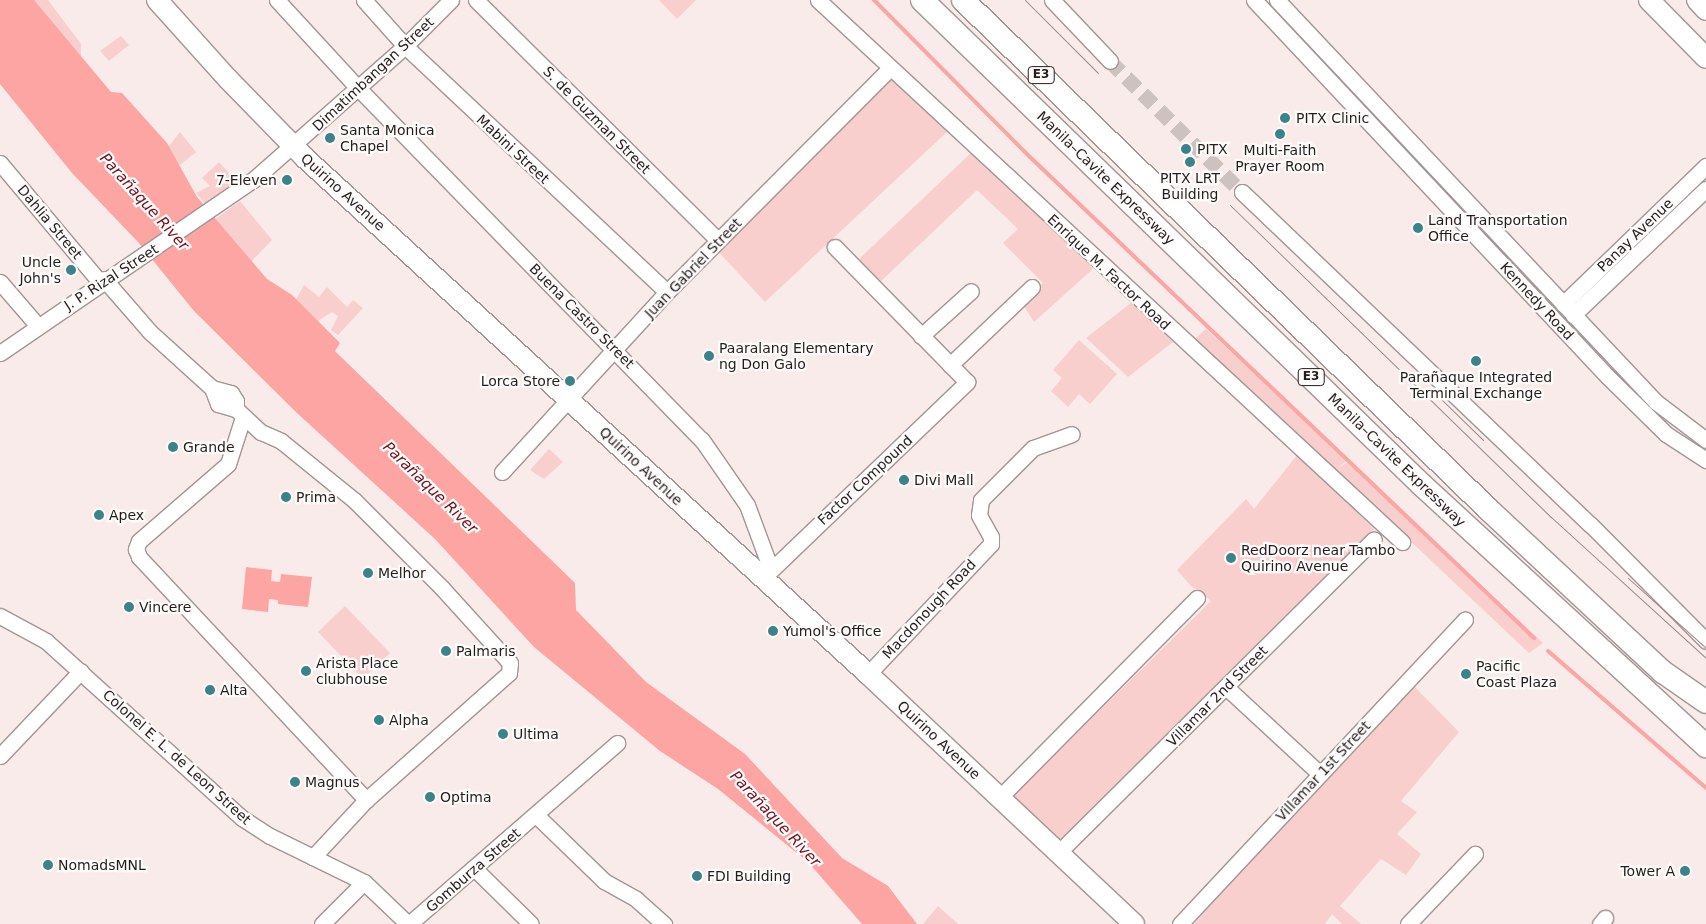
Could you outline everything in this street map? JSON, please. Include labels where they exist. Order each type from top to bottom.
[{"type":"highway","name":"Manila–Cavite Expressway","points":[[922,0],[1450,512],[1706,746]]},
{"type":"highway","name":"Manila–Cavite Expressway","points":[[963,0],[1488,510],[1663,672],[1706,702]]},
{"type":"highway","points":[[1663,672],[1706,712]]},
{"type":"main road","name":"Quirino Avenue","points":[[157,0],[294,147],[570,400],[767,574],[868,674],[1134,924]]},
{"type":"main road","points":[[1649,0],[1706,58]]},
{"type":"main road","points":[[1697,0],[1706,10]]},
{"type":"street","name":"Buena Castro Street","points":[[277,0],[358,88],[616,349],[702,440],[747,505],[767,574]]},
{"type":"street","name":"Mabini Street","points":[[364,0],[405,46],[668,292]]},
{"type":"street","name":"Dimatimbangan Street","points":[[294,147],[405,46],[451,0]]},
{"type":"street","name":"S. de Guzman Street","points":[[476,0],[718,240]]},
{"type":"street","name":"Enrique M. Factor Road","points":[[818,0],[889,69],[1402,542]]},
{"type":"street","points":[[1052,0],[1110,61]]},
{"type":"street","name":"Kennedy Road","points":[[1276,0],[1660,406],[1706,440]]},
{"type":"street","name":"Kennedy Road","points":[[1257,1],[1350,103],[1645,415],[1666,434],[1706,460]]},
{"type":"street","name":"Juan Gabriel Street","points":[[502,472],[668,292],[889,69]]},
{"type":"street","points":[[1350,103],[1363,92]]},
{"type":"street","name":"J. P. Rizal Street","points":[[0,353],[102,280],[141,258],[223,202],[294,147]]},
{"type":"street","name":"Dahlia Street","points":[[0,163],[150,332],[212,388],[231,393],[236,401],[239,413]]},
{"type":"street","name":"Panay Avenue","points":[[1568,309],[1706,166]]},
{"type":"street","name":"Panay Avenue","points":[[1568,309],[1706,189]]},
{"type":"street","points":[[1242,192],[1610,544],[1706,641]]},
{"type":"street","points":[[835,247],[950,365],[1032,287]]},
{"type":"street","points":[[0,282],[37,325]]},
{"type":"street","points":[[922,336],[971,292]]},
{"type":"street","name":"Factor Compound","points":[[767,574],[965,387],[967,382],[950,365]]},
{"type":"street","points":[[313,857],[366,800],[509,673],[510,663],[442,588],[355,500],[290,447],[261,432],[239,413],[228,464],[139,541],[136,549],[139,557],[366,800]]},
{"type":"street","name":"Macdonough Road","points":[[868,674],[991,544],[991,537],[979,515],[981,500],[1034,448],[1072,434]]},
{"type":"street","name":"Villamar 2nd Street","points":[[1058,853],[1374,539]]},
{"type":"street","points":[[1610,544],[1706,627]]},
{"type":"street","points":[[1000,797],[1197,598]]},
{"type":"street","name":"Colonel E. L. de Leon Street","points":[[0,616],[46,641],[242,818],[270,836],[364,882],[408,924]]},
{"type":"street","name":"Villamar 1st Street","points":[[1180,924],[1466,619]]},
{"type":"street","points":[[0,756],[81,671]]},
{"type":"street","points":[[1226,687],[1320,774]]},
{"type":"street","name":"Gomburza Street","points":[[408,924],[475,869],[617,743]]},
{"type":"street","points":[[536,815],[604,881],[636,899],[664,924]]},
{"type":"street","points":[[1408,924],[1475,854]]},
{"type":"street","points":[[475,869],[531,924]]},
{"type":"street","points":[[322,924],[364,882]]},
{"type":"shaded area","points":[[17,0],[48,0],[81,44],[81,63]]},
{"type":"shaded area","points":[[659,0],[696,0],[677,19]]},
{"type":"shaded area","points":[[121,36],[129,45],[109,61],[100,51]]},
{"type":"shaded area","points":[[891,76],[948,131],[765,302],[716,249]]},
{"type":"shaded area","points":[[180,132],[196,152],[180,165],[166,150]]},
{"type":"shaded area","points":[[972,152],[1094,268],[1034,322],[1022,303],[1043,283],[1003,243],[1018,229],[977,190],[878,284],[859,259]]},
{"type":"shaded area","points":[[219,162],[240,185],[208,207],[196,193],[210,186],[202,178]]},
{"type":"shaded area","points":[[240,201],[272,240],[245,268],[214,220]]},
{"type":"shaded area","points":[[304,285],[319,297],[327,287],[347,307],[353,300],[363,308],[338,335],[331,330],[338,316],[332,312],[316,322],[294,303]]},
{"type":"shaded area","points":[[1132,302],[1173,342],[1128,377],[1086,338]]},
{"type":"shaded area","points":[[1206,329],[1347,460],[1338,468],[1348,462],[1543,643],[1529,653],[1335,470],[1189,344]]},
{"type":"shaded area","points":[[1079,340],[1117,374],[1090,404],[1079,394],[1068,407],[1051,391],[1062,378],[1053,370]]},
{"type":"shaded area","points":[[549,449],[563,462],[544,479],[530,470]]},
{"type":"shaded area","points":[[1298,454],[1374,529],[1061,843],[1012,796],[1211,601],[1191,586],[1177,570],[1246,499],[1254,509]]},
{"type":"shaded area","points":[[345,606],[390,653],[363,679],[318,632]]},
{"type":"shaded area","points":[[1408,680],[1459,732],[1401,801],[1417,812],[1397,834],[1421,854],[1406,875],[1381,859],[1340,906],[1361,924],[1342,924],[1332,914],[1325,924],[1194,924]]},
{"type":"shaded area","points":[[938,906],[958,924],[923,924]]},
{"type":"water","name":"Parañaque River","points":[[0,0],[34,0],[111,92],[122,93],[167,143],[197,197],[267,279],[292,295],[340,343],[335,351],[575,583],[576,610],[646,682],[745,754],[842,858],[888,886],[917,924],[862,924],[808,862],[718,789],[660,751],[534,647],[435,539],[297,413],[194,311],[138,242],[72,173],[0,84]]},
{"type":"water","points":[[246,567],[272,570],[271,581],[280,582],[281,574],[312,577],[308,607],[278,604],[278,600],[269,599],[268,612],[242,609]]},
{"type":"waterway","points":[[874,0],[1030,157],[1534,638]]},
{"type":"waterway","points":[[1548,651],[1706,788]]},
{"type":"tunnel","points":[[1110,61],[1242,192]]},
{"type":"tram line","points":[[1025,0],[1098,73]]},
{"type":"tram line","points":[[1230,205],[1551,517],[1706,658]]},
{"type":"tram line","points":[[1440,398],[1483,440]]},
{"type":"tram line","points":[[1628,578],[1706,648]]},
{"type":"place","name":"PITX Clinic","points":[[1285,118]]},
{"type":"place","name":"Multi-Faith Prayer Room","points":[[1280,134]]},
{"type":"place","name":"Santa Monica Chapel","points":[[330,138]]},
{"type":"place","name":"PITX","points":[[1186,149]]},
{"type":"place","name":"PITX LRT Building","points":[[1190,162]]},
{"type":"place","name":"7-Eleven","points":[[287,180]]},
{"type":"place","name":"Land Transportation Office","points":[[1418,228]]},
{"type":"place","name":"Uncle John's","points":[[71,270]]},
{"type":"place","name":"Paaralang Elementary ng Don Galo","points":[[709,356]]},
{"type":"place","name":"Parañaque Integrated Terminal Exchange","points":[[1476,361]]},
{"type":"place","name":"Lorca Store","points":[[570,381]]},
{"type":"place","name":"Grande","points":[[173,447]]},
{"type":"place","name":"Divi Mall","points":[[904,480]]},
{"type":"place","name":"Prima","points":[[286,497]]},
{"type":"place","name":"Apex","points":[[99,515]]},
{"type":"place","name":"RedDoorz near Tambo Quirino Avenue","points":[[1231,558]]},
{"type":"place","name":"Melhor","points":[[368,573]]},
{"type":"place","name":"Vincere","points":[[129,607]]},
{"type":"place","name":"Yumol's Office","points":[[773,631]]},
{"type":"place","name":"Palmaris","points":[[446,651]]},
{"type":"place","name":"Arista Place clubhouse","points":[[306,671]]},
{"type":"place","name":"Pacific Coast Plaza","points":[[1466,674]]},
{"type":"place","name":"Alta","points":[[210,690]]},
{"type":"place","name":"Alpha","points":[[379,720]]},
{"type":"place","name":"Ultima","points":[[503,734]]},
{"type":"place","name":"Magnus","points":[[295,782]]},
{"type":"place","name":"Optima","points":[[430,797]]},
{"type":"place","name":"NomadsMNL","points":[[48,865]]},
{"type":"place","name":"Tower A","points":[[1685,871]]},
{"type":"place","name":"FDI Building","points":[[697,876]]}]
